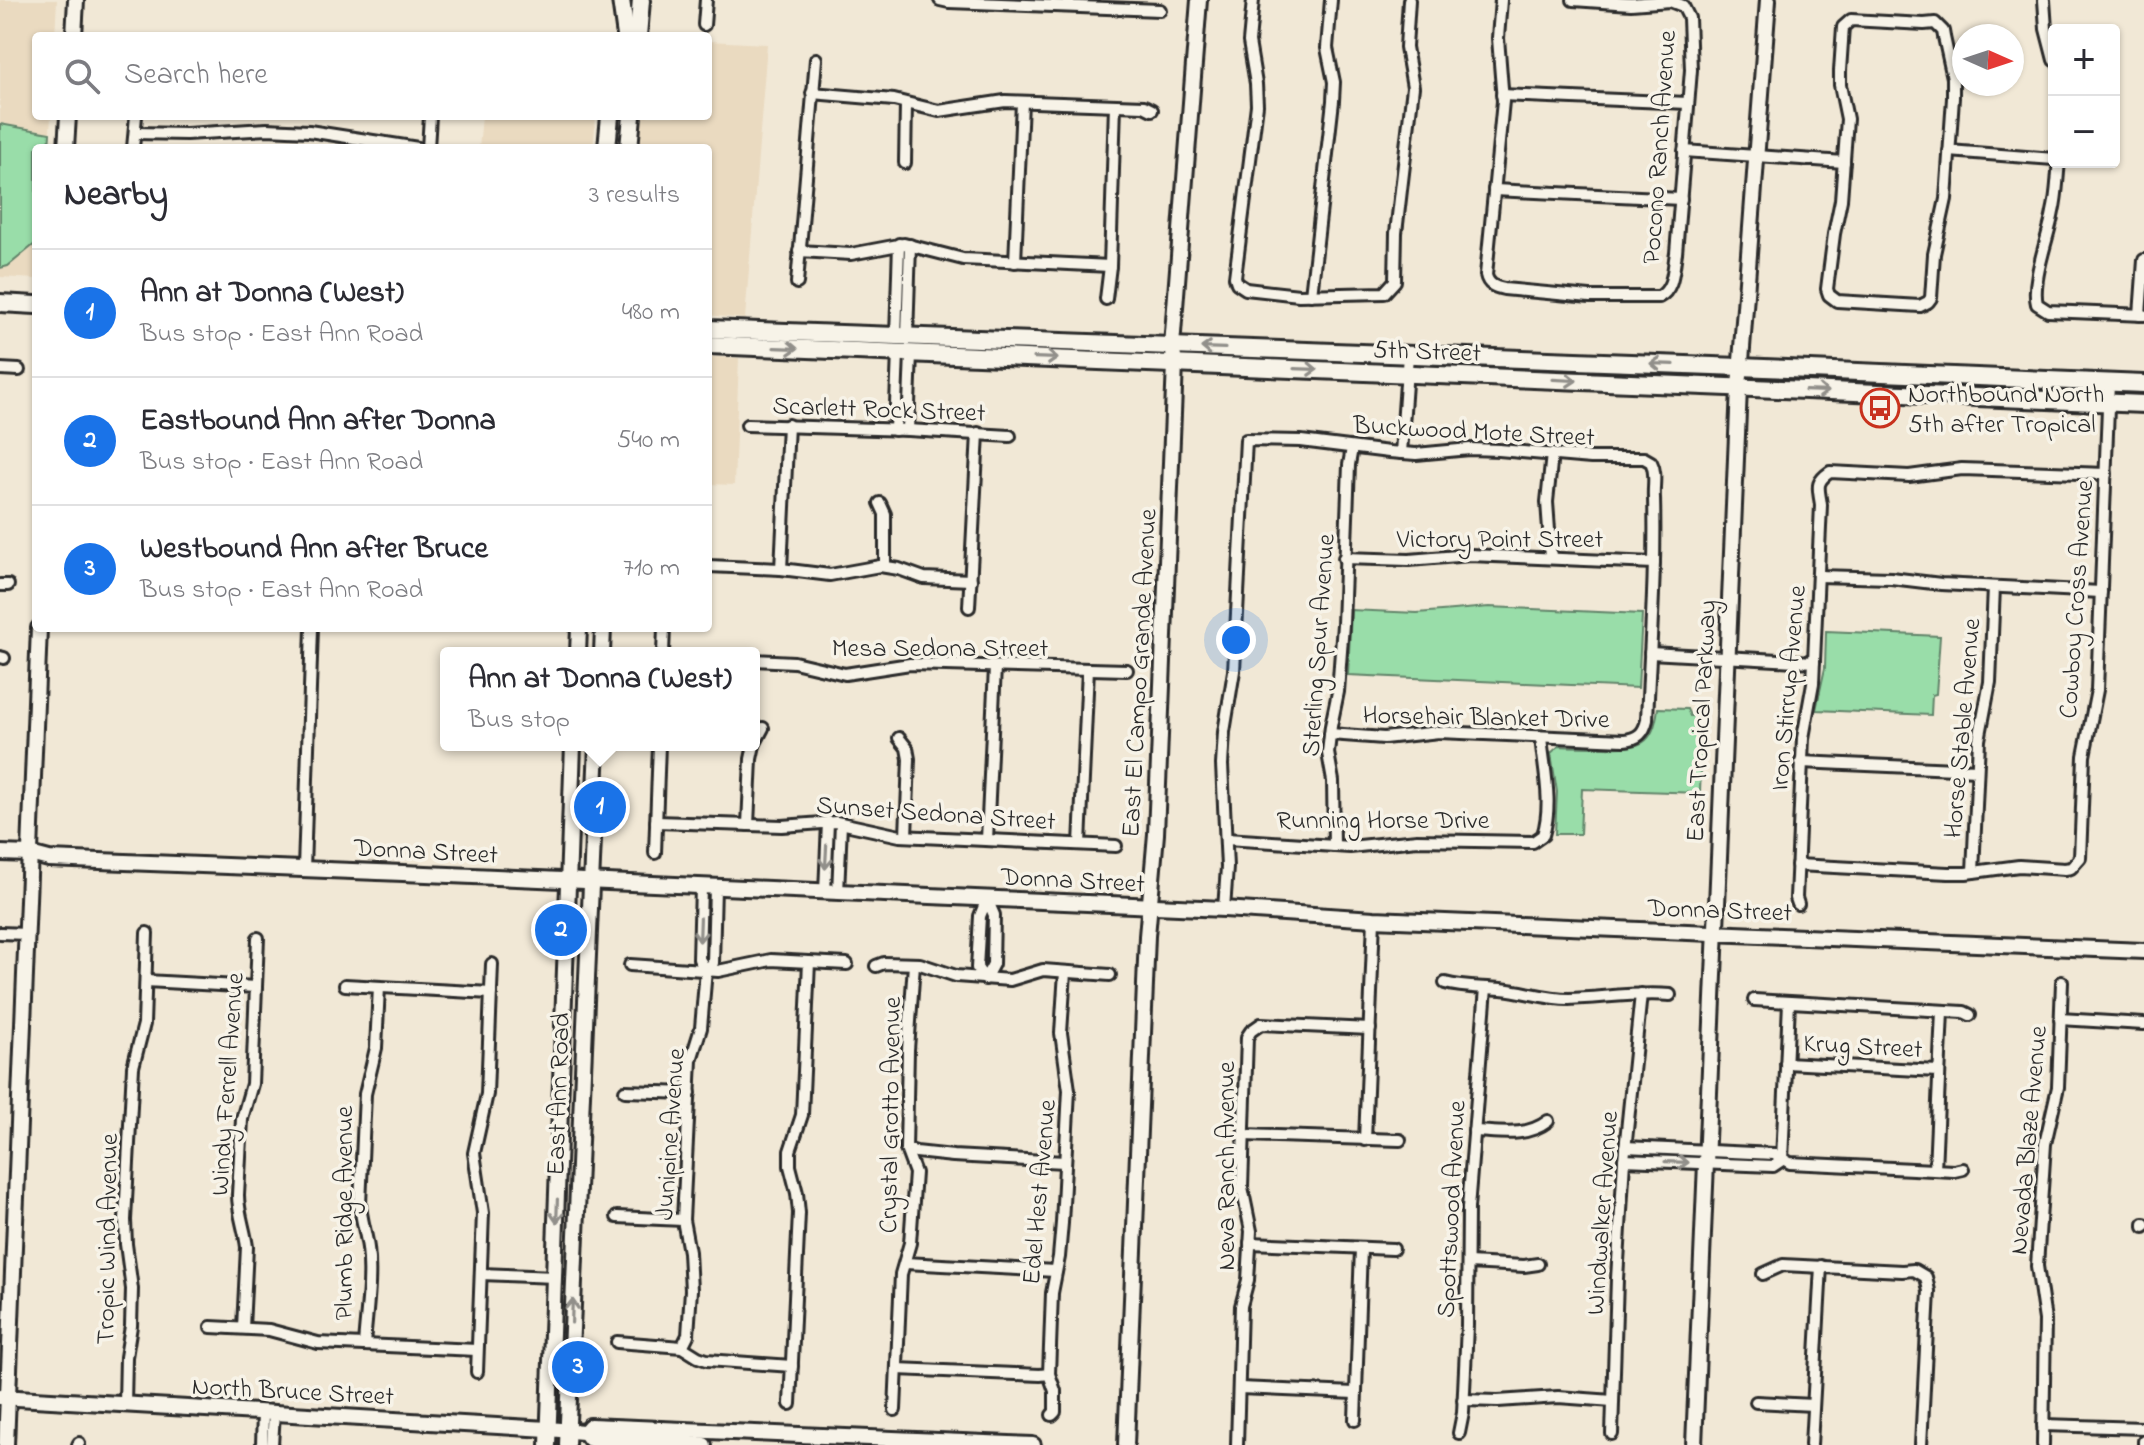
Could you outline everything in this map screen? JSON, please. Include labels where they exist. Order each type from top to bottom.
[{"type":"main road","points":[[616,32],[620,0]]},
{"type":"main road","points":[[620,0],[625,32]]},
{"type":"main road","points":[[638,32],[641,0]]},
{"type":"main road","points":[[607,144],[610,120]]},
{"type":"main road","points":[[629,144],[632,120]]},
{"type":"main road","points":[[0,303],[32,305]]},
{"type":"main road","name":"5th Street","points":[[712,329],[1175,364],[2144,404]]},
{"type":"main road","name":"5th Street","points":[[712,345],[842,350],[903,344],[910,347],[957,338],[2144,384]]},
{"type":"street","points":[[74,32],[76,0]]},
{"type":"street","points":[[704,25],[706,0]]},
{"type":"street","points":[[940,0],[1135,5],[1160,10]]},
{"type":"street","name":"East El Campo Grande Avenue","points":[[1126,1445],[1146,952],[1156,834],[1175,364],[1172,346],[1199,0]]},
{"type":"street","points":[[1253,0],[1249,42],[1257,105],[1236,269],[1237,283],[1246,289],[1311,295],[1384,293],[1395,281],[1396,233],[1413,87],[1406,47],[1409,0]]},
{"type":"street","points":[[1311,295],[1333,101],[1334,82],[1327,48],[1331,0]]},
{"type":"street","points":[[1501,0],[1498,38],[1502,95],[1494,190],[1681,199]]},
{"type":"street","name":"Pocono Ranch Avenue","points":[[1494,190],[1486,275],[1491,285],[1504,289],[1590,297],[1659,297],[1667,292],[1672,281],[1681,199],[1691,70],[1689,18],[1683,6],[1670,1],[1631,4],[1573,0]]},
{"type":"street","name":"East Tropical Parkway","points":[[1694,1445],[1740,367],[1768,0]]},
{"type":"street","points":[[2044,0],[2048,37]]},
{"type":"street","points":[[1851,20],[1935,23],[1944,37],[1953,78],[1946,199],[1928,302],[1920,306],[1837,301],[1829,295],[1827,289],[1844,162],[1847,119],[1840,85],[1843,27],[1851,20]]},
{"type":"street","points":[[797,283],[816,59]]},
{"type":"street","points":[[812,93],[882,99],[939,111],[1005,101],[1144,106],[1152,110]]},
{"type":"street","points":[[1502,95],[1688,103]]},
{"type":"street","points":[[1015,262],[1022,102]]},
{"type":"street","points":[[905,163],[906,104]]},
{"type":"street","points":[[1106,299],[1110,266],[1115,105]]},
{"type":"street","points":[[66,144],[68,120]]},
{"type":"street","points":[[134,144],[136,120]]},
{"type":"street","points":[[291,130],[292,120]]},
{"type":"street","points":[[428,144],[430,120]]},
{"type":"street","points":[[135,133],[291,130],[392,144]]},
{"type":"street","points":[[1684,151],[1844,162]]},
{"type":"street","points":[[1949,151],[2048,159]]},
{"type":"street","points":[[2056,168],[2056,199],[2035,298],[2037,304],[2048,311],[2142,315],[2144,260]]},
{"type":"street","points":[[799,251],[851,254],[904,244],[963,259],[1110,266]]},
{"type":"street","points":[[904,244],[903,344],[908,430]]},
{"type":"street","points":[[895,430],[903,344]]},
{"type":"street","points":[[1401,453],[1408,355]]},
{"type":"street","points":[[0,369],[19,370]]},
{"type":"street","name":"Cowboy Cross Avenue","points":[[1973,872],[2019,866],[2065,869],[2076,864],[2080,858],[2084,756],[2097,690],[2109,382]]},
{"type":"street","name":"Scarlett Rock Street","points":[[747,425],[1010,436]]},
{"type":"street","points":[[781,569],[788,425]]},
{"type":"street","points":[[969,607],[978,433]]},
{"type":"street","name":"Buckwood Mote Street","points":[[1226,839],[1222,765],[1234,671],[1246,440],[1301,441],[1401,453],[1485,449],[1617,459],[1644,458],[1651,462],[1655,474],[1654,563]]},
{"type":"street","name":"Sterling Spur Avenue","points":[[1334,846],[1333,781],[1328,753],[1338,692],[1352,448]]},
{"type":"street","points":[[1551,558],[1547,502],[1552,454]]},
{"type":"street","name":"Iron Stirrup Avenue","points":[[1798,904],[1801,762],[1804,724],[1813,683],[1821,505],[1819,483],[1822,477],[1830,472],[1909,476],[1962,469],[2106,474]]},
{"type":"street","points":[[880,503],[885,514],[885,566]]},
{"type":"street","name":"Victory Point Street","points":[[1344,558],[1409,560],[1470,555],[1654,563]]},
{"type":"street","points":[[1654,563],[1650,653],[1814,662]]},
{"type":"street","points":[[712,566],[830,575],[885,566],[924,578],[971,580]]},
{"type":"street","points":[[1818,576],[2101,592]]},
{"type":"street","name":"Horse Stable Avenue","points":[[1973,872],[1979,740],[1990,682],[1994,587]]},
{"type":"street","points":[[6,1445],[4,1397],[39,632]]},
{"type":"street","points":[[304,869],[312,632]]},
{"type":"street","name":"Horsehair Blanket Drive","points":[[1330,734],[1384,738],[1439,732],[1624,740],[1640,736],[1647,720],[1650,653]]},
{"type":"street","name":"Mesa Sedona Street","points":[[760,660],[794,662],[845,674],[900,664],[1127,670]]},
{"type":"street","points":[[987,840],[995,667]]},
{"type":"street","points":[[1080,844],[1088,669]]},
{"type":"street","points":[[760,734],[763,728]]},
{"type":"street","name":"Running Horse Drive","points":[[1226,839],[1334,846],[1434,840],[1533,842],[1543,835],[1548,797],[1541,737]]},
{"type":"street","points":[[899,738],[907,748],[909,759],[906,836]]},
{"type":"street","name":"East Ann Road","points":[[548,1445],[573,751]]},
{"type":"street","name":"East Ann Road","points":[[572,1436],[597,751]]},
{"type":"street","points":[[655,853],[659,751]]},
{"type":"street","points":[[748,825],[754,751]]},
{"type":"street","points":[[1801,762],[1977,770]]},
{"type":"street","name":"Sunset Sedona Street","points":[[656,822],[782,826],[828,822],[890,835],[1116,846]]},
{"type":"street","points":[[828,822],[831,892]]},
{"type":"street","points":[[831,892],[841,823]]},
{"type":"street","points":[[1224,909],[1226,839]]},
{"type":"street","name":"Donna Street","points":[[0,853],[30,854],[49,859],[2144,951]]},
{"type":"street","points":[[1797,865],[1973,872]]},
{"type":"street","name":"Junipine Avenue","points":[[682,1347],[688,1335],[691,1290],[683,1220],[691,1060],[701,1028],[706,970],[713,963],[708,887]]},
{"type":"street","points":[[985,979],[977,968],[980,916],[987,899]]},
{"type":"street","points":[[1365,1140],[1374,919]]},
{"type":"street","points":[[0,933],[27,934]]},
{"type":"street","name":"Tropic Wind Avenue","points":[[125,1404],[132,1289],[125,1220],[133,1067],[144,1024],[147,933]]},
{"type":"street","name":"Windy Ferrell Avenue","points":[[243,1328],[247,1247],[238,1206],[239,1169],[242,1119],[252,1084],[258,938]]},
{"type":"street","points":[[630,965],[718,971],[771,960],[847,964]]},
{"type":"street","points":[[790,1404],[799,1213],[790,1151],[802,1115],[809,962]]},
{"type":"street","points":[[876,966],[884,963],[914,964],[956,976],[1010,980],[1043,970],[1110,975]]},
{"type":"street","points":[[477,1372],[483,1213],[474,1153],[487,1094],[492,964]]},
{"type":"street","name":"Crystal Grotto Avenue","points":[[895,1410],[901,1274],[910,1243],[915,1173],[906,1149],[914,964]]},
{"type":"street","name":"Edel Hest Avenue","points":[[1052,1415],[1055,1412],[1055,1391],[1049,1374],[1052,1293],[1062,1223],[1069,1090],[1061,1033],[1065,972]]},
{"type":"street","points":[[146,981],[256,987]]},
{"type":"street","name":"Nevada Blaze Avenue","points":[[2043,1445],[2045,1320],[2037,1266],[2045,1144],[2056,1098],[2062,982]]},
{"type":"street","points":[[1445,983],[1567,999],[1670,995]]},
{"type":"street","points":[[345,985],[491,993]]},
{"type":"street","name":"Plumb Ridge Avenue","points":[[364,1345],[369,1264],[360,1204],[365,1094],[376,1048],[379,987]]},
{"type":"street","name":"Spottswood Avenue","points":[[1459,1433],[1463,1400],[1468,1208],[1486,988]]},
{"type":"street","name":"Windwalker Avenue","points":[[1612,1434],[1624,1160],[1641,994]]},
{"type":"street","points":[[1754,1000],[1964,1012],[1970,1015]]},
{"type":"street","points":[[1782,1160],[1789,1002]]},
{"type":"street","points":[[1935,1170],[1942,1011]]},
{"type":"street","points":[[2060,1019],[2144,1024]]},
{"type":"street","name":"Neva Ranch Avenue","points":[[1237,1445],[1241,1306],[1248,1280],[1250,1243],[1250,1223],[1242,1187],[1247,1037],[1261,1024],[1370,1029]]},
{"type":"street","name":"Krug Street","points":[[1786,1063],[1938,1071]]},
{"type":"street","points":[[625,1091],[690,1093]]},
{"type":"street","points":[[1474,1131],[1521,1133],[1541,1127],[1548,1121]]},
{"type":"street","points":[[1244,1135],[1400,1140]]},
{"type":"street","points":[[1625,1147],[1773,1166],[1782,1160]]},
{"type":"street","points":[[906,1149],[953,1156],[1065,1162]]},
{"type":"street","points":[[1624,1160],[1705,1156]]},
{"type":"street","points":[[1782,1160],[1790,1163],[1963,1169]]},
{"type":"street","points":[[617,1217],[683,1220]]},
{"type":"street","points":[[1250,1243],[1393,1249]]},
{"type":"street","points":[[1355,1420],[1361,1248]]},
{"type":"street","points":[[905,1263],[1056,1271]]},
{"type":"street","points":[[1468,1263],[1538,1264]]},
{"type":"street","points":[[1763,1274],[1783,1265],[1914,1270],[1926,1277],[1929,1291],[1921,1445]]},
{"type":"street","points":[[1811,1445],[1821,1266]]},
{"type":"street","points":[[481,1274],[555,1277]]},
{"type":"street","points":[[211,1327],[269,1330],[318,1343],[477,1350]]},
{"type":"street","points":[[617,1342],[682,1347],[707,1360],[792,1366]]},
{"type":"street","points":[[897,1369],[1049,1374]]},
{"type":"street","points":[[1239,1388],[1355,1393]]},
{"type":"street","name":"North Bruce Street","points":[[4,1397],[548,1429],[572,1436]]},
{"type":"street","points":[[1463,1400],[1558,1397],[1613,1401]]},
{"type":"street","points":[[1756,1402],[1813,1405]]},
{"type":"street","points":[[262,1445],[269,1412]]},
{"type":"street","points":[[269,1412],[272,1445]]},
{"type":"street","points":[[2043,1425],[2144,1428]]},
{"type":"street","points":[[704,1445],[590,1439],[585,1432],[590,1426],[1033,1445]]},
{"type":"shaded area","points":[[0,0],[57,0],[55,32],[32,32],[32,120],[51,120],[49,144],[32,144],[32,279],[0,277]]},
{"type":"shaded area","points":[[712,41],[767,44],[745,319],[712,315],[712,144],[638,144],[640,120],[712,120]]},
{"type":"shaded area","points":[[482,120],[596,120],[593,144],[479,144]]},
{"type":"shaded area","points":[[712,357],[739,358],[734,485],[712,484]]},
{"type":"green space","points":[[0,124],[50,133],[49,144],[32,144],[32,246],[8,266],[0,268]]},
{"type":"green space","points":[[1489,607],[1642,614],[1638,688],[1348,675],[1351,610],[1417,613]]},
{"type":"green space","points":[[1826,631],[1940,636],[1936,694],[1932,695],[1931,715],[1816,710],[1825,668]]},
{"type":"green space","points":[[1658,708],[1687,709],[1690,716],[1703,716],[1700,793],[1582,789],[1580,834],[1555,834],[1557,792],[1551,753],[1559,746],[1636,745],[1653,731]]},
{"type":"place","name":"Northbound North 5th after Tropical","points":[[1880,408]]},
{"type":"place","name":"Ann at Donna (West)","points":[[600,807]]},
{"type":"place","name":"Eastbound Ann after Donna","points":[[561,930]]},
{"type":"place","name":"Westbound Ann after Bruce","points":[[578,1367]]}]
